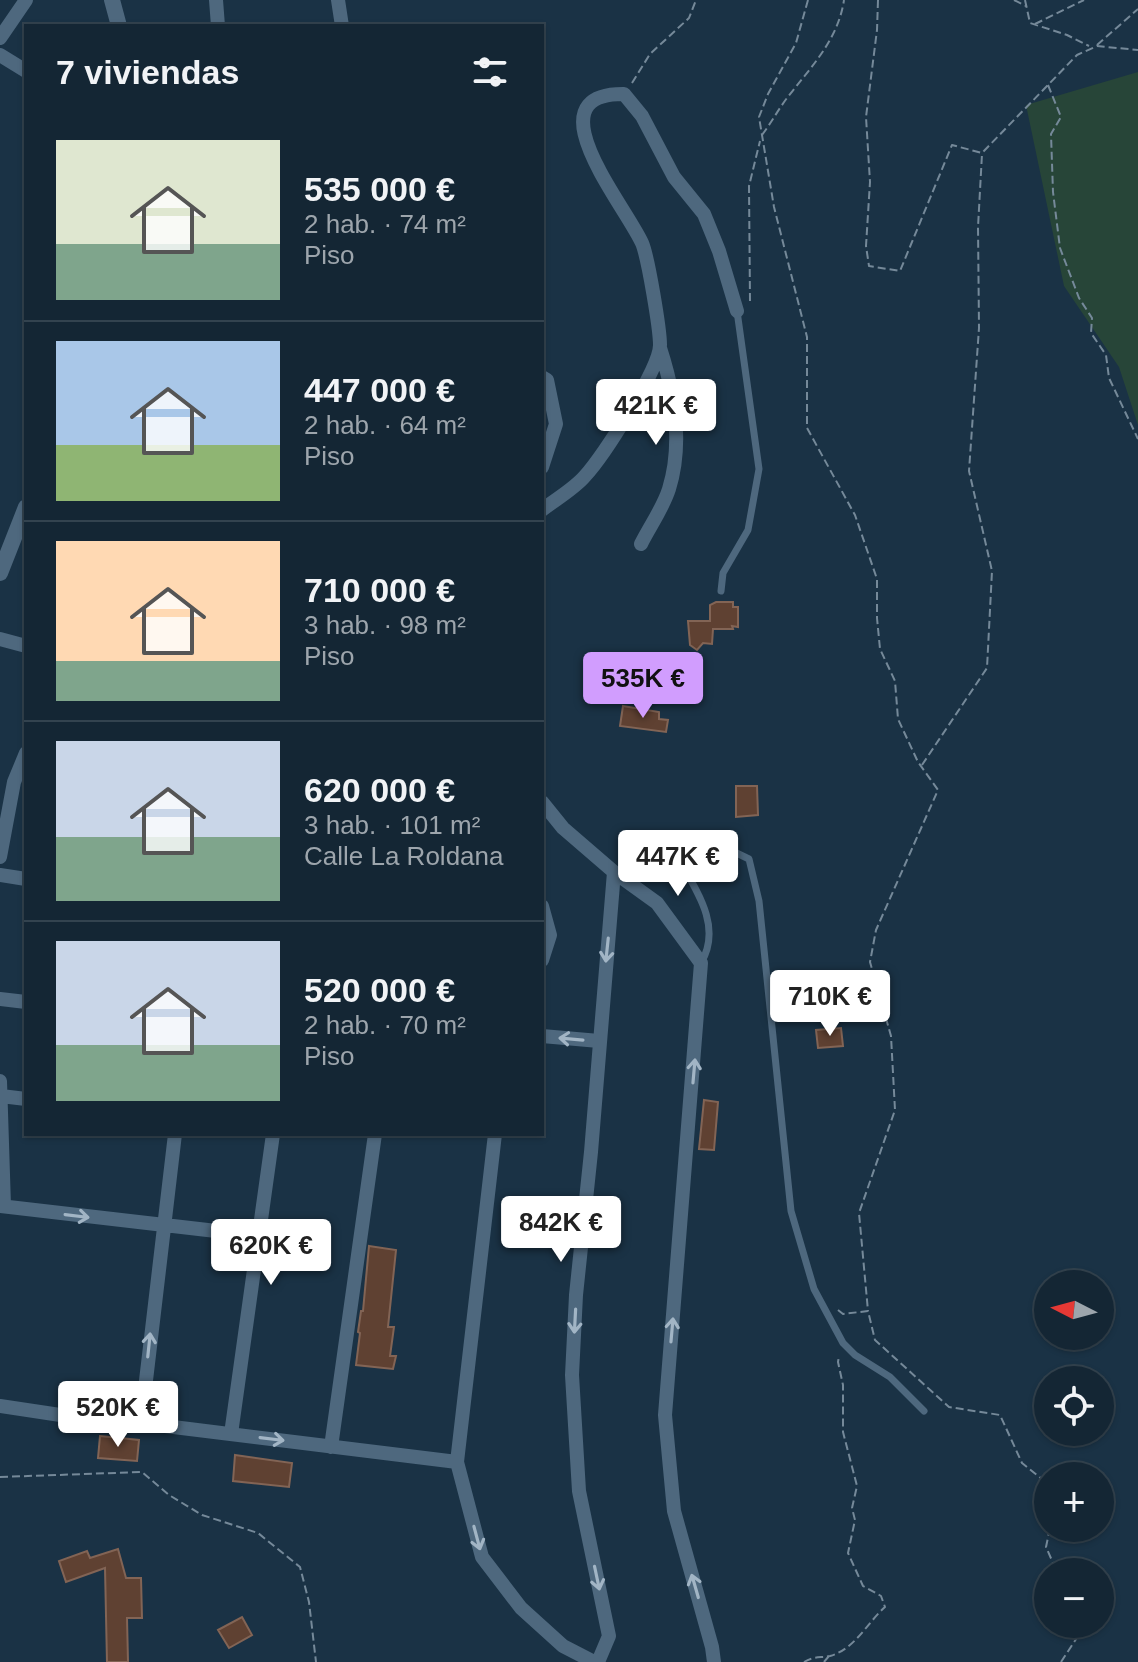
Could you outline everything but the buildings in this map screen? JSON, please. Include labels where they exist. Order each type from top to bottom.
[{"type":"street","points":[[0,38],[26,0]]},
{"type":"street","points":[[112,0],[118,24]]},
{"type":"street","points":[[216,0],[218,24]]},
{"type":"street","points":[[338,0],[342,24]]},
{"type":"street","points":[[0,55],[24,70]]},
{"type":"street","points":[[641,544],[669,490],[676,460],[672,385],[660,348],[643,245],[584,140],[581,119],[589,102],[604,94],[624,94],[642,116],[674,177],[704,214],[737,311]]},
{"type":"street","points":[[544,508],[585,477],[643,391],[660,348]]},
{"type":"street","points":[[544,378],[547,380],[556,424],[544,461]]},
{"type":"street","points":[[0,573],[24,512]]},
{"type":"street","points":[[0,639],[24,645]]},
{"type":"street","points":[[0,857],[24,763]]},
{"type":"street","points":[[544,804],[563,828],[614,872],[657,903],[701,963],[665,1415],[674,1511],[714,1662]]},
{"type":"street","points":[[495,1136],[457,1462],[482,1557],[521,1608],[563,1646],[596,1662],[609,1636],[579,1491],[572,1375],[576,1295],[614,872]]},
{"type":"street","points":[[0,875],[24,879]]},
{"type":"street","points":[[544,913],[550,935],[544,954]]},
{"type":"street","points":[[0,999],[24,1002]]},
{"type":"street","points":[[544,1036],[599,1041]]},
{"type":"street","points":[[24,1098],[1,1088],[2,1206],[259,1236]]},
{"type":"street","points":[[141,1423],[175,1136]]},
{"type":"street","points":[[231,1434],[273,1136]]},
{"type":"street","points":[[331,1447],[375,1136]]},
{"type":"street","points":[[0,1406],[100,1421],[141,1423],[457,1462]]},
{"type":"lane","points":[[721,591],[723,573],[748,530],[759,469],[737,311]]},
{"type":"lane","points":[[701,963],[707,954],[710,918],[674,851],[722,846],[749,859],[756,887],[791,1211],[814,1289],[843,1343],[855,1355],[890,1377],[924,1411]]},
{"type":"path","points":[[624,94],[650,54],[689,18],[696,0]]},
{"type":"path","points":[[808,0],[796,43],[759,117],[774,207],[807,337],[807,428],[855,515],[877,579],[880,649],[895,681],[898,719],[938,790],[876,930],[870,962],[891,1036],[895,1110],[859,1213],[868,1311],[875,1340],[949,1407],[1000,1415],[1022,1463],[1034,1473]]},
{"type":"path","points":[[737,311],[750,304],[749,186],[761,138],[785,100],[828,46],[844,0]]},
{"type":"path","points":[[878,0],[866,117],[870,182],[866,246],[869,266],[900,271],[952,145],[982,153]]},
{"type":"path","points":[[1014,0],[1026,6]]},
{"type":"path","points":[[1025,0],[1030,23],[1067,35],[1090,47]]},
{"type":"path","points":[[1034,24],[1084,0]]},
{"type":"path","points":[[1097,46],[1138,9]]},
{"type":"path","points":[[922,766],[987,668],[992,571],[969,471],[979,328],[978,227],[982,153],[1077,55],[1097,46],[1138,50]]},
{"type":"path","points":[[1048,84],[1061,117],[1051,134],[1053,192],[1060,248],[1079,298],[1092,318],[1091,333],[1106,355],[1109,378],[1138,439]]},
{"type":"path","points":[[833,1306],[843,1314],[868,1311]]},
{"type":"path","points":[[824,1662],[858,1639],[873,1617],[885,1607],[881,1596],[863,1586],[848,1553],[855,1520],[852,1508],[857,1486],[843,1432],[843,1385],[838,1362],[843,1343]]},
{"type":"path","points":[[0,1477],[142,1472],[169,1495],[202,1515],[258,1533],[300,1567],[309,1602],[316,1662]]},
{"type":"path","points":[[1061,1662],[1077,1638]]},
{"type":"path","points":[[804,1662],[815,1656],[830,1656]]},
{"type":"green space","points":[[1138,72],[1138,425],[1119,367],[1064,286],[1026,105]]}]
